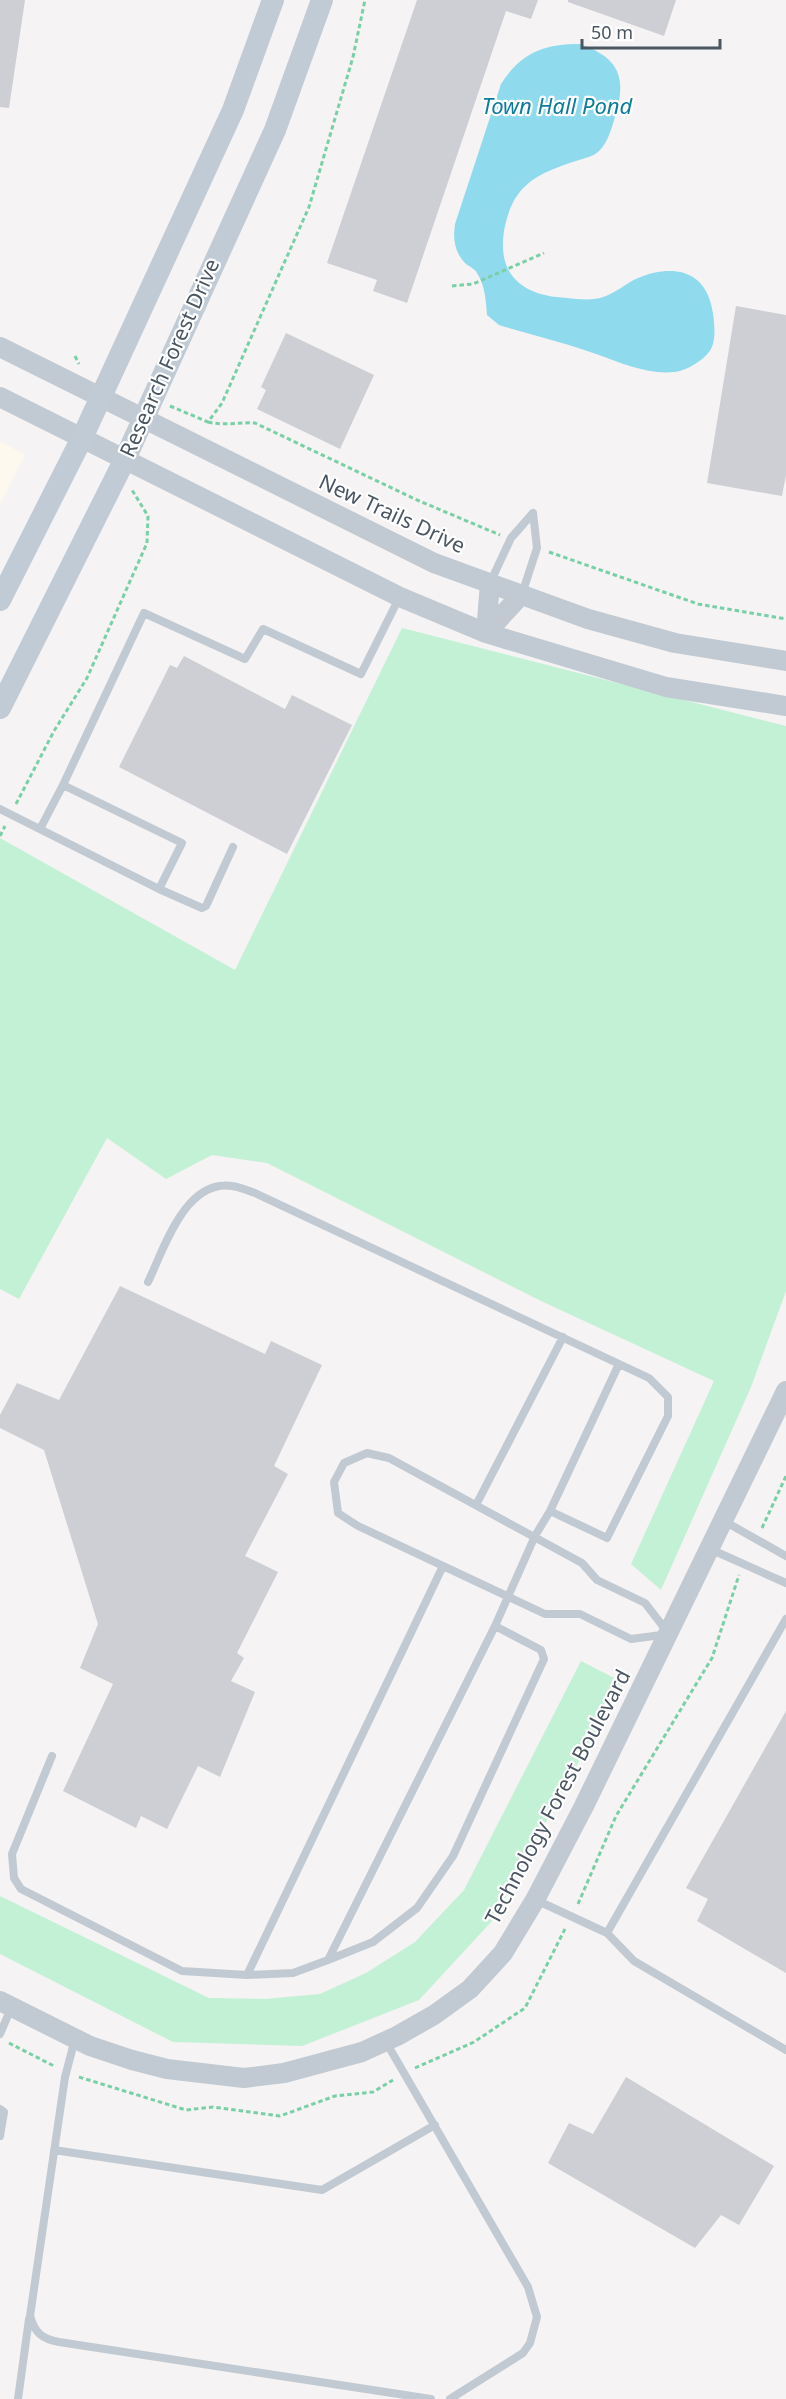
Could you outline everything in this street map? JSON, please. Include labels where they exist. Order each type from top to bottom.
[{"type":"main road","points":[[0,600],[106,388],[233,110],[273,0]]},
{"type":"main road","name":"Research Forest Drive","points":[[0,708],[125,459],[275,129],[322,0]]},
{"type":"street","name":"New Trails Drive","points":[[0,347],[106,388],[434,564],[588,619],[675,644],[786,661]]},
{"type":"street","points":[[0,397],[400,597],[486,633],[666,687],[786,706]]},
{"type":"street","points":[[486,633],[490,583]]},
{"type":"street","points":[[486,633],[521,595]]},
{"type":"street","name":"Technology Forest Boulevard","points":[[6,2004],[90,2046],[167,2069],[244,2078],[284,2073],[362,2052],[386,2042],[434,2015],[470,1989],[503,1953],[536,1899],[669,1634],[786,1391]]},
{"type":"lane","points":[[490,583],[511,538],[533,513],[537,548],[521,595]]},
{"type":"lane","points":[[40,830],[144,613],[245,659],[263,629],[361,674],[400,597]]},
{"type":"lane","points":[[63,785],[182,843],[159,889]]},
{"type":"lane","points":[[0,809],[159,889],[202,908],[206,906],[232,847]]},
{"type":"lane","points":[[148,1282],[182,1210],[204,1191],[231,1185],[255,1193],[649,1378],[668,1397],[668,1416],[607,1538],[550,1511]]},
{"type":"lane","points":[[476,1504],[562,1337]]},
{"type":"lane","points":[[328,1960],[495,1626],[535,1536],[550,1511],[619,1364]]},
{"type":"lane","points":[[367,1453],[389,1458],[582,1563],[597,1580],[645,1603],[669,1634],[631,1639],[580,1614],[545,1614],[358,1526],[338,1513],[334,1482],[344,1463],[367,1453]]},
{"type":"lane","points":[[724,1521],[786,1556]]},
{"type":"lane","points":[[710,1549],[786,1583]]},
{"type":"lane","points":[[247,1975],[443,1566]]},
{"type":"lane","points":[[607,1933],[786,1619]]},
{"type":"lane","points":[[52,1756],[12,1854],[14,1878],[21,1889],[183,1971],[247,1975],[293,1973],[374,1942],[417,1908],[453,1856],[544,1659],[541,1650],[495,1626]]},
{"type":"lane","points":[[536,1899],[607,1933],[634,1961],[786,2050]]},
{"type":"lane","points":[[0,2034],[6,2004]]},
{"type":"lane","points":[[18,2399],[66,2072],[75,2038]]},
{"type":"lane","points":[[386,2042],[528,2287],[537,2317],[530,2343],[523,2353],[450,2399]]},
{"type":"lane","points":[[0,2109],[4,2112],[0,2136]]},
{"type":"lane","points":[[54,2150],[322,2190],[435,2125]]},
{"type":"lane","points":[[30,2316],[37,2332],[45,2339],[431,2399]]},
{"type":"path","points":[[208,422],[222,404],[309,207],[353,57],[365,0]]},
{"type":"path","points":[[452,286],[473,284],[544,253]]},
{"type":"path","points":[[75,356],[77,363],[106,388]]},
{"type":"path","points":[[147,410],[173,406],[208,422],[222,425],[240,422],[255,423],[417,500],[511,538]]},
{"type":"path","points":[[0,836],[54,731],[87,678],[147,543],[148,516],[131,488]]},
{"type":"path","points":[[537,548],[698,604],[786,619]]},
{"type":"path","points":[[757,1539],[786,1476]]},
{"type":"path","points":[[8,2042],[66,2072],[186,2110],[213,2107],[280,2116],[335,2097],[373,2092],[429,2060],[474,2042],[525,2008],[572,1917],[616,1816],[712,1658],[744,1564]]},
{"type":"shaded area","points":[[0,441],[25,455],[0,504]]},
{"type":"green space","points":[[402,628],[786,726],[786,1291],[751,1387],[661,1590],[631,1564],[714,1381],[541,1301],[267,1163],[212,1155],[166,1179],[107,1138],[19,1299],[0,1289],[0,838],[235,970]]},
{"type":"green space","points":[[581,1661],[622,1682],[493,1920],[419,2000],[302,2046],[173,2042],[0,1954],[0,1896],[209,1998],[264,1999],[320,1994],[366,1973],[415,1942],[464,1890]]},
{"type":"water","name":"Town Hall Pond","points":[[580,44],[604,56],[617,71],[620,80],[619,103],[611,130],[598,152],[537,177],[519,193],[513,203],[504,231],[505,261],[517,281],[526,288],[538,293],[576,299],[603,297],[650,274],[672,271],[692,277],[707,292],[714,321],[714,339],[711,349],[704,357],[684,370],[655,372],[635,368],[575,347],[499,325],[487,315],[485,293],[480,278],[475,270],[466,264],[457,250],[454,240],[455,224],[501,84],[517,65],[534,52],[555,46]]},
{"type":"building","points":[[0,0],[25,0],[9,108],[0,107]]},
{"type":"building","points":[[417,0],[538,0],[531,19],[506,11],[407,303],[373,291],[377,280],[327,263]]},
{"type":"building","points":[[568,0],[676,0],[664,36],[568,2]]},
{"type":"building","points":[[736,306],[786,315],[786,475],[782,496],[707,483]]},
{"type":"building","points":[[286,333],[374,375],[340,449],[257,409],[266,390],[261,387]]},
{"type":"building","points":[[184,656],[285,709],[292,695],[352,725],[287,854],[119,767],[170,665],[177,668]]},
{"type":"building","points":[[120,1286],[265,1354],[271,1341],[322,1365],[274,1466],[288,1474],[245,1556],[278,1572],[237,1653],[244,1658],[231,1681],[255,1692],[220,1777],[198,1766],[167,1829],[141,1816],[136,1828],[63,1791],[113,1684],[80,1668],[98,1624],[44,1450],[0,1428],[0,1415],[17,1383],[59,1400]]},
{"type":"building","points":[[786,1711],[786,1973],[697,1921],[708,1899],[686,1888]]},
{"type":"building","points":[[626,2077],[774,2166],[739,2225],[721,2215],[695,2248],[548,2163],[569,2123],[593,2134]]}]
